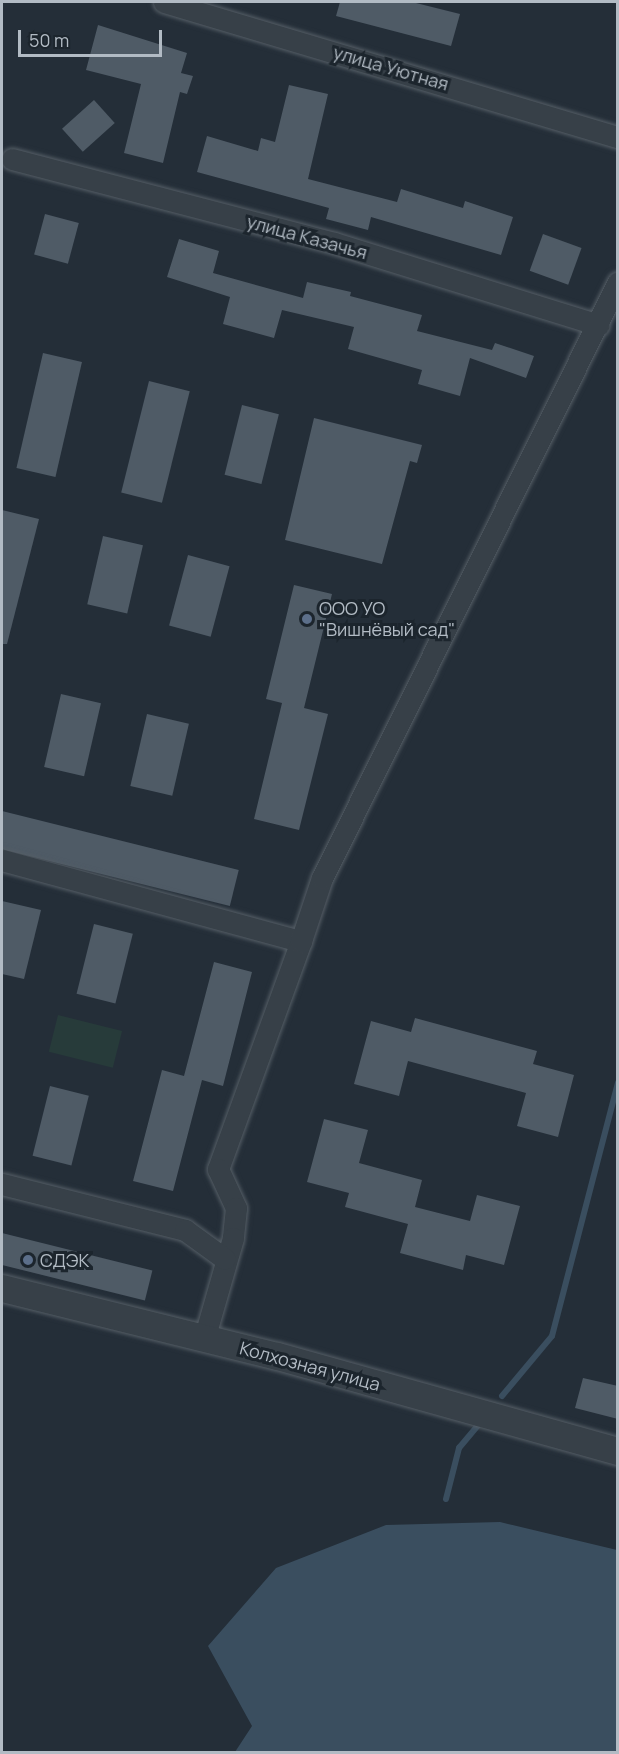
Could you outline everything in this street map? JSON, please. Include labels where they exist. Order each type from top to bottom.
[{"type":"street","name":"улица Уютная","points":[[164,2],[618,137]]},
{"type":"street","name":"улица Казачья","points":[[12,159],[334,243],[599,325]]},
{"type":"street","points":[[204,1339],[236,1208],[218,1169],[328,867],[599,325],[618,282]]},
{"type":"street","points":[[2,860],[301,941]]},
{"type":"street","points":[[2,1184],[185,1230],[225,1259]]},
{"type":"street","name":"Колхозная улица","points":[[2,1288],[204,1339],[618,1451]]},
{"type":"green space","points":[[58,1015],[122,1031],[113,1068],[49,1052]]},
{"type":"water","points":[[500,1522],[617,1550],[617,1752],[235,1752],[252,1726],[208,1646],[276,1568],[386,1525]]},
{"type":"building","points":[[340,2],[412,2],[460,14],[451,46],[336,16]]},
{"type":"building","points":[[98,25],[187,53],[181,73],[193,76],[187,94],[180,92],[163,163],[124,153],[141,84],[86,70]]},
{"type":"building","points":[[289,85],[328,94],[308,179],[397,202],[401,189],[463,208],[465,201],[513,217],[501,255],[371,217],[368,230],[326,219],[329,208],[197,172],[207,136],[258,151],[261,138],[275,142]]},
{"type":"building","points":[[94,100],[115,123],[83,152],[62,129]]},
{"type":"building","points":[[45,214],[79,223],[68,264],[34,255]]},
{"type":"building","points":[[543,234],[582,248],[568,285],[530,271]]},
{"type":"building","points":[[179,239],[219,251],[213,273],[303,298],[307,282],[351,292],[350,296],[422,315],[417,331],[492,350],[495,343],[534,356],[526,378],[470,358],[460,396],[418,384],[422,370],[348,349],[354,327],[282,310],[274,338],[223,324],[230,297],[167,277]]},
{"type":"building","points":[[43,353],[82,362],[55,477],[16,468]]},
{"type":"building","points":[[149,381],[190,391],[162,503],[121,493]]},
{"type":"building","points":[[242,405],[279,414],[261,484],[225,475]]},
{"type":"building","points":[[314,418],[422,445],[417,463],[410,461],[382,564],[285,540]]},
{"type":"building","points":[[2,510],[39,519],[7,644],[2,644]]},
{"type":"building","points":[[103,536],[143,545],[127,613],[87,604]]},
{"type":"building","points":[[188,555],[230,566],[211,637],[169,626]]},
{"type":"building","points":[[294,585],[332,594],[304,708],[328,714],[299,830],[254,819],[282,703],[266,699]]},
{"type":"building","points":[[61,694],[101,703],[84,776],[44,767]]},
{"type":"building","points":[[147,714],[189,724],[172,796],[130,786]]},
{"type":"building","points":[[2,811],[239,870],[230,906],[2,849]]},
{"type":"building","points":[[2,901],[41,910],[24,979],[2,974]]},
{"type":"building","points":[[94,924],[133,934],[115,1004],[77,994]]},
{"type":"building","points":[[214,962],[252,972],[223,1086],[202,1080],[173,1191],[133,1181],[162,1070],[184,1076]]},
{"type":"building","points":[[415,1018],[537,1051],[533,1064],[574,1075],[558,1137],[517,1126],[526,1093],[408,1061],[399,1096],[354,1084],[371,1021],[411,1032]]},
{"type":"building","points":[[50,1086],[89,1096],[71,1166],[33,1156]]},
{"type":"building","points":[[324,1119],[368,1130],[359,1163],[422,1180],[415,1207],[470,1221],[477,1195],[520,1206],[504,1265],[466,1255],[463,1270],[400,1253],[408,1224],[345,1207],[349,1193],[307,1182]]},
{"type":"building","points":[[2,1233],[152,1270],[145,1301],[2,1265]]},
{"type":"building","points":[[583,1378],[618,1386],[618,1419],[575,1408]]},
{"type":"waterway","points":[[502,1396],[552,1336],[618,1082]]},
{"type":"waterway","points":[[446,1499],[459,1448],[478,1425]]},
{"type":"place","name":"ООО УО \"Вишнёвый сад\"","points":[[307,619]]},
{"type":"place","name":"СДЭК","points":[[28,1260]]}]
